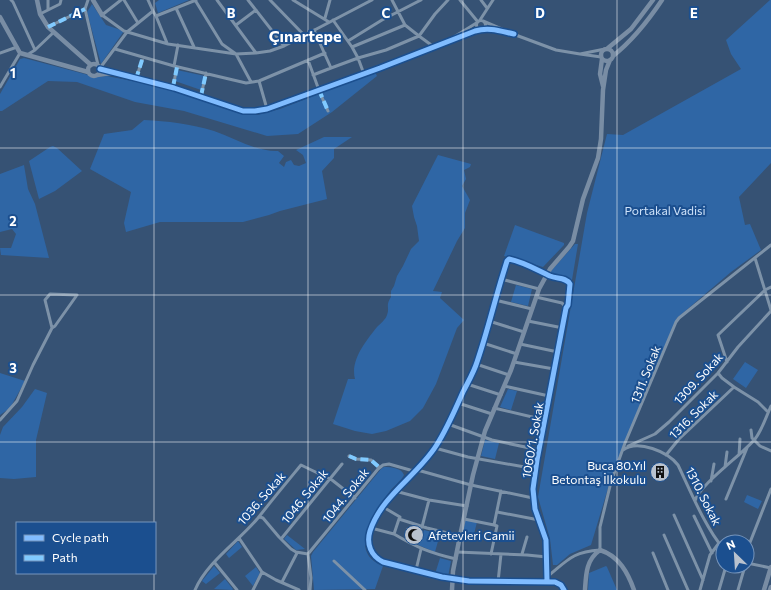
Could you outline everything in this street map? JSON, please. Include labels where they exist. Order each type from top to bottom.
[{"type":"main road","points":[[37,0],[40,14],[48,27],[91,64],[95,64],[111,73]]},
{"type":"main road","points":[[93,0],[102,15]]},
{"type":"main road","points":[[603,90],[600,74],[601,53],[631,29],[653,0]]},
{"type":"main road","points":[[452,590],[460,536],[483,437],[514,362],[539,289],[547,274],[571,244],[583,199],[598,158],[601,139],[603,90],[606,70],[613,56],[647,22],[662,0]]},
{"type":"main road","points":[[0,17],[20,53],[88,72],[93,76],[111,73]]},
{"type":"main road","points":[[606,48],[611,50],[613,56]]},
{"type":"main road","points":[[601,58],[606,61],[610,60]]},
{"type":"main road","points":[[88,72],[88,68],[91,64]]},
{"type":"main road","points":[[96,75],[99,67]]},
{"type":"main road","points":[[585,590],[585,572],[588,562],[600,550],[614,557],[619,562],[628,574],[634,590]]},
{"type":"main road","points":[[764,590],[771,568]]},
{"type":"street","points":[[11,0],[35,50]]},
{"type":"street","points":[[48,0],[48,10]]},
{"type":"street","points":[[40,14],[60,4],[61,0]]},
{"type":"street","points":[[88,0],[85,9],[99,67]]},
{"type":"street","points":[[121,0],[102,15],[127,32],[168,44],[178,44],[236,54],[270,51],[284,46],[372,0]]},
{"type":"street","points":[[124,0],[138,23]]},
{"type":"street","points":[[156,16],[195,0],[222,44],[236,54],[251,82]]},
{"type":"street","points":[[217,0],[256,53]]},
{"type":"street","points":[[248,0],[284,46]]},
{"type":"street","points":[[270,0],[304,35]]},
{"type":"street","points":[[292,0],[325,18],[329,22]]},
{"type":"street","points":[[325,18],[330,0]]},
{"type":"street","points":[[392,0],[405,24],[434,47]]},
{"type":"street","points":[[348,41],[382,20],[421,0]]},
{"type":"street","points":[[313,75],[358,58],[386,50],[419,36],[435,14],[448,0]]},
{"type":"street","points":[[460,0],[485,25],[482,29]]},
{"type":"street","points":[[481,0],[487,8]]},
{"type":"street","points":[[482,29],[477,27],[493,0]]},
{"type":"street","points":[[150,1],[168,44]]},
{"type":"street","points":[[176,8],[194,47]]},
{"type":"street","points":[[48,27],[85,9]]},
{"type":"street","points":[[236,25],[256,10]]},
{"type":"street","points":[[99,67],[115,49],[127,32],[153,11]]},
{"type":"street","points":[[333,20],[352,47],[364,74]]},
{"type":"street","points":[[480,21],[556,50],[601,58]]},
{"type":"street","points":[[443,44],[480,21]]},
{"type":"street","points":[[352,47],[405,24]]},
{"type":"street","points":[[111,73],[201,96],[243,111],[266,110],[482,29],[495,29],[514,34]]},
{"type":"street","points":[[314,30],[331,68]]},
{"type":"street","points":[[27,55],[35,50],[54,32]]},
{"type":"street","points":[[173,88],[178,44]]},
{"type":"street","points":[[0,53],[17,47]]},
{"type":"street","points":[[580,54],[606,48]]},
{"type":"street","points":[[115,49],[175,66],[246,83],[259,81],[325,52]]},
{"type":"street","points":[[0,87],[20,53]]},
{"type":"street","points":[[136,79],[143,57]]},
{"type":"street","points":[[308,60],[318,90],[328,111]]},
{"type":"street","points":[[201,96],[206,73]]},
{"type":"street","points":[[259,81],[266,110]]},
{"type":"street","name":"1311. Sokak","points":[[600,550],[600,527],[612,482],[623,450],[676,322],[754,258],[771,246]]},
{"type":"street","points":[[754,258],[771,310]]},
{"type":"street","points":[[547,274],[513,260],[508,260],[494,300],[476,364],[448,424],[435,448],[416,470],[394,491],[383,507],[371,528],[368,536],[368,543],[370,550],[383,562],[453,579],[469,581],[558,583],[564,590]]},
{"type":"street","name":"1060/1. Sokak","points":[[547,274],[549,276],[568,281],[570,287],[568,304],[539,450],[533,498],[535,509],[546,540],[547,582]]},
{"type":"street","points":[[501,279],[539,289]]},
{"type":"street","points":[[727,362],[718,335],[765,290],[771,287]]},
{"type":"street","points":[[0,420],[17,401],[52,328],[77,295],[50,294],[45,300],[52,328]]},
{"type":"street","points":[[536,297],[563,304],[566,308]]},
{"type":"street","points":[[494,300],[532,309]]},
{"type":"street","name":"1309. Sokak","points":[[628,446],[655,434],[669,422],[718,373],[771,310]]},
{"type":"street","points":[[528,320],[563,328]]},
{"type":"street","points":[[489,321],[524,332]]},
{"type":"street","points":[[483,343],[517,354]]},
{"type":"street","points":[[520,344],[558,352]]},
{"type":"street","points":[[514,362],[554,369]]},
{"type":"street","points":[[476,364],[509,375]]},
{"type":"street","name":"1316. Sokak","points":[[718,373],[734,387],[758,402],[768,412]]},
{"type":"street","points":[[467,384],[501,394]]},
{"type":"street","points":[[504,386],[550,396]]},
{"type":"street","name":"1316. Sokak","points":[[666,455],[679,439],[734,387]]},
{"type":"street","points":[[458,403],[492,414]]},
{"type":"street","points":[[695,501],[698,495],[711,481],[754,441],[771,406]]},
{"type":"street","points":[[494,408],[545,420]]},
{"type":"street","points":[[448,424],[492,440],[539,450]]},
{"type":"street","points":[[751,430],[754,441],[760,446],[771,451]]},
{"type":"street","points":[[739,454],[740,439]]},
{"type":"street","points":[[623,450],[628,446]]},
{"type":"street","name":"1310. Sokak","points":[[628,446],[644,446],[666,455],[678,465],[695,501],[715,535]]},
{"type":"street","points":[[726,499],[747,446]]},
{"type":"street","points":[[435,448],[468,457],[536,469]]},
{"type":"street","points":[[725,467],[727,452]]},
{"type":"street","points":[[349,456],[356,459],[371,460],[379,467]]},
{"type":"street","name":"1046. Sokak","points":[[281,539],[342,464]]},
{"type":"street","name":"1044. Sokak","points":[[308,554],[379,467],[383,465],[389,464],[471,485],[533,498]]},
{"type":"street","points":[[711,481],[714,464]]},
{"type":"street","name":"1036. Sokak","points":[[194,590],[214,563],[258,518],[264,508],[301,465],[330,479],[355,498]]},
{"type":"street","points":[[753,534],[771,489]]},
{"type":"street","points":[[394,491],[429,500],[467,506]]},
{"type":"street","points":[[494,526],[501,491]]},
{"type":"street","points":[[422,527],[429,500]]},
{"type":"street","points":[[383,507],[400,517],[394,534]]},
{"type":"street","points":[[497,512],[539,520]]},
{"type":"street","points":[[674,515],[703,580]]},
{"type":"street","points":[[258,518],[260,516],[263,518],[291,550],[297,553],[308,554],[311,578],[310,590]]},
{"type":"street","points":[[694,516],[712,553]]},
{"type":"street","points":[[464,519],[497,526],[491,554]]},
{"type":"street","points":[[399,520],[460,536]]},
{"type":"street","points":[[371,528],[394,534],[421,549],[439,556],[456,559]]},
{"type":"street","points":[[664,535],[688,590]]},
{"type":"street","points":[[522,554],[527,537]]},
{"type":"street","points":[[238,538],[262,572],[299,590]]},
{"type":"street","points":[[700,590],[712,553],[715,548]]},
{"type":"street","points":[[416,570],[421,549]]},
{"type":"street","points":[[547,577],[576,554],[586,551],[600,550]]},
{"type":"street","points":[[457,552],[522,554],[547,557]]},
{"type":"street","points":[[282,582],[297,553]]},
{"type":"street","points":[[653,553],[668,590]]},
{"type":"street","points":[[498,582],[502,554]]},
{"type":"street","points":[[334,561],[365,590]]},
{"type":"street","points":[[214,563],[237,590]]},
{"type":"street","points":[[755,565],[771,568]]},
{"type":"street","points":[[253,590],[262,572]]},
{"type":"street","points":[[719,590],[724,574]]},
{"type":"street","points":[[738,590],[743,574]]},
{"type":"green space","points":[[159,0],[189,0],[158,13],[155,3]]},
{"type":"green space","name":"Portakal Vadisi","points":[[770,0],[771,163],[739,197],[745,225],[750,224],[761,250],[731,272],[677,318],[609,485],[591,545],[570,554],[557,565],[553,565],[550,539],[538,497],[587,213],[607,134],[623,135],[741,69],[731,54],[726,40]]},
{"type":"green space","points":[[92,4],[106,25],[124,31],[101,64],[87,12]]},
{"type":"green space","points":[[24,58],[96,77],[107,76],[178,90],[241,112],[257,115],[280,109],[375,72],[377,76],[332,112],[298,134],[267,136],[184,111],[135,102],[77,82],[48,81],[0,111],[0,94],[20,59]]},
{"type":"green space","points":[[177,70],[205,76],[201,90],[175,81]]},
{"type":"green space","points":[[144,120],[197,126],[254,147],[270,151],[278,151],[284,156],[279,163],[284,167],[286,162],[291,160],[294,165],[299,166],[306,163],[303,155],[296,150],[324,137],[352,137],[334,149],[334,158],[322,171],[327,199],[243,222],[160,222],[126,232],[124,223],[131,192],[90,169],[104,134],[132,130]]},
{"type":"green space","points":[[53,146],[82,171],[55,191],[39,199],[29,161]]},
{"type":"green space","points":[[438,155],[471,164],[470,167],[464,170],[466,179],[462,186],[470,200],[465,213],[465,228],[457,241],[433,291],[442,292],[440,298],[464,320],[457,328],[436,384],[423,408],[410,421],[386,431],[372,434],[355,431],[333,424],[348,379],[355,379],[355,365],[360,351],[373,332],[386,317],[388,312],[388,302],[397,276],[411,249],[419,241],[412,206]]},
{"type":"green space","points":[[24,165],[28,189],[35,204],[49,258],[1,255],[0,248],[11,248],[16,234],[12,229],[0,232],[0,174]]},
{"type":"green space","points":[[515,225],[564,243],[564,245],[543,267],[504,256]]},
{"type":"green space","points":[[575,244],[578,244],[572,280],[551,274],[551,271]]},
{"type":"green space","points":[[516,285],[532,289],[528,306],[511,302]]},
{"type":"green space","points":[[745,362],[758,370],[746,388],[733,379]]},
{"type":"green space","points":[[0,373],[25,381],[10,408],[0,415]]},
{"type":"green space","points":[[35,389],[47,393],[36,440],[36,477],[14,479],[0,478],[0,435],[3,427],[22,407]]},
{"type":"green space","points":[[508,389],[517,391],[511,410],[500,407]]},
{"type":"green space","points":[[485,440],[499,443],[495,459],[481,456]]},
{"type":"green space","points":[[384,467],[399,469],[404,475],[377,509],[367,531],[365,541],[366,551],[372,560],[383,566],[375,589],[314,590],[311,556],[313,552]]},
{"type":"green space","points":[[747,495],[762,501],[758,509],[744,502]]},
{"type":"green space","points":[[465,519],[477,522],[474,534],[463,532]]},
{"type":"green space","points":[[424,530],[440,534],[435,552],[418,545]]},
{"type":"green space","points":[[287,535],[305,549],[296,550],[284,539]]},
{"type":"green space","points":[[238,541],[242,547],[229,558],[226,554]]},
{"type":"green space","points":[[440,558],[451,561],[448,577],[435,574]]},
{"type":"green space","points":[[214,566],[220,573],[206,584],[202,581]]},
{"type":"green space","points":[[606,566],[617,590],[588,590],[589,573]]},
{"type":"green space","points":[[256,567],[260,573],[253,586],[245,576]]},
{"type":"green space","points":[[225,579],[233,589],[232,590],[214,589]]},
{"type":"marked path","points":[[48,27],[85,9]]},
{"type":"marked path","points":[[136,79],[143,57]]},
{"type":"marked path","points":[[173,87],[177,67]]},
{"type":"marked path","points":[[201,96],[206,73]]},
{"type":"marked path","points":[[319,90],[328,111]]},
{"type":"marked path","points":[[349,456],[356,459],[371,460],[379,467]]},
{"type":"cycle path","points":[[100,69],[174,88],[243,111],[255,111],[267,109],[380,68],[475,31],[490,29],[514,34]]},
{"type":"cycle path","points":[[547,581],[546,540],[535,509],[533,489],[537,460],[566,308],[568,305],[570,284],[564,279],[550,276],[525,264],[509,259],[507,261],[476,366],[451,419],[440,440],[428,457],[391,496],[375,518],[370,531],[369,545],[375,556],[383,562],[442,577],[469,581],[555,582],[561,585],[564,590]]},
{"type":"place","name":"Buca 80.Yıl Betontaş İlkokulu","points":[[660,472]]},
{"type":"place","name":"Afetevleri Camii","points":[[414,535]]},
{"type":"district","name":"Çınartepe","points":[[305,35]]}]
